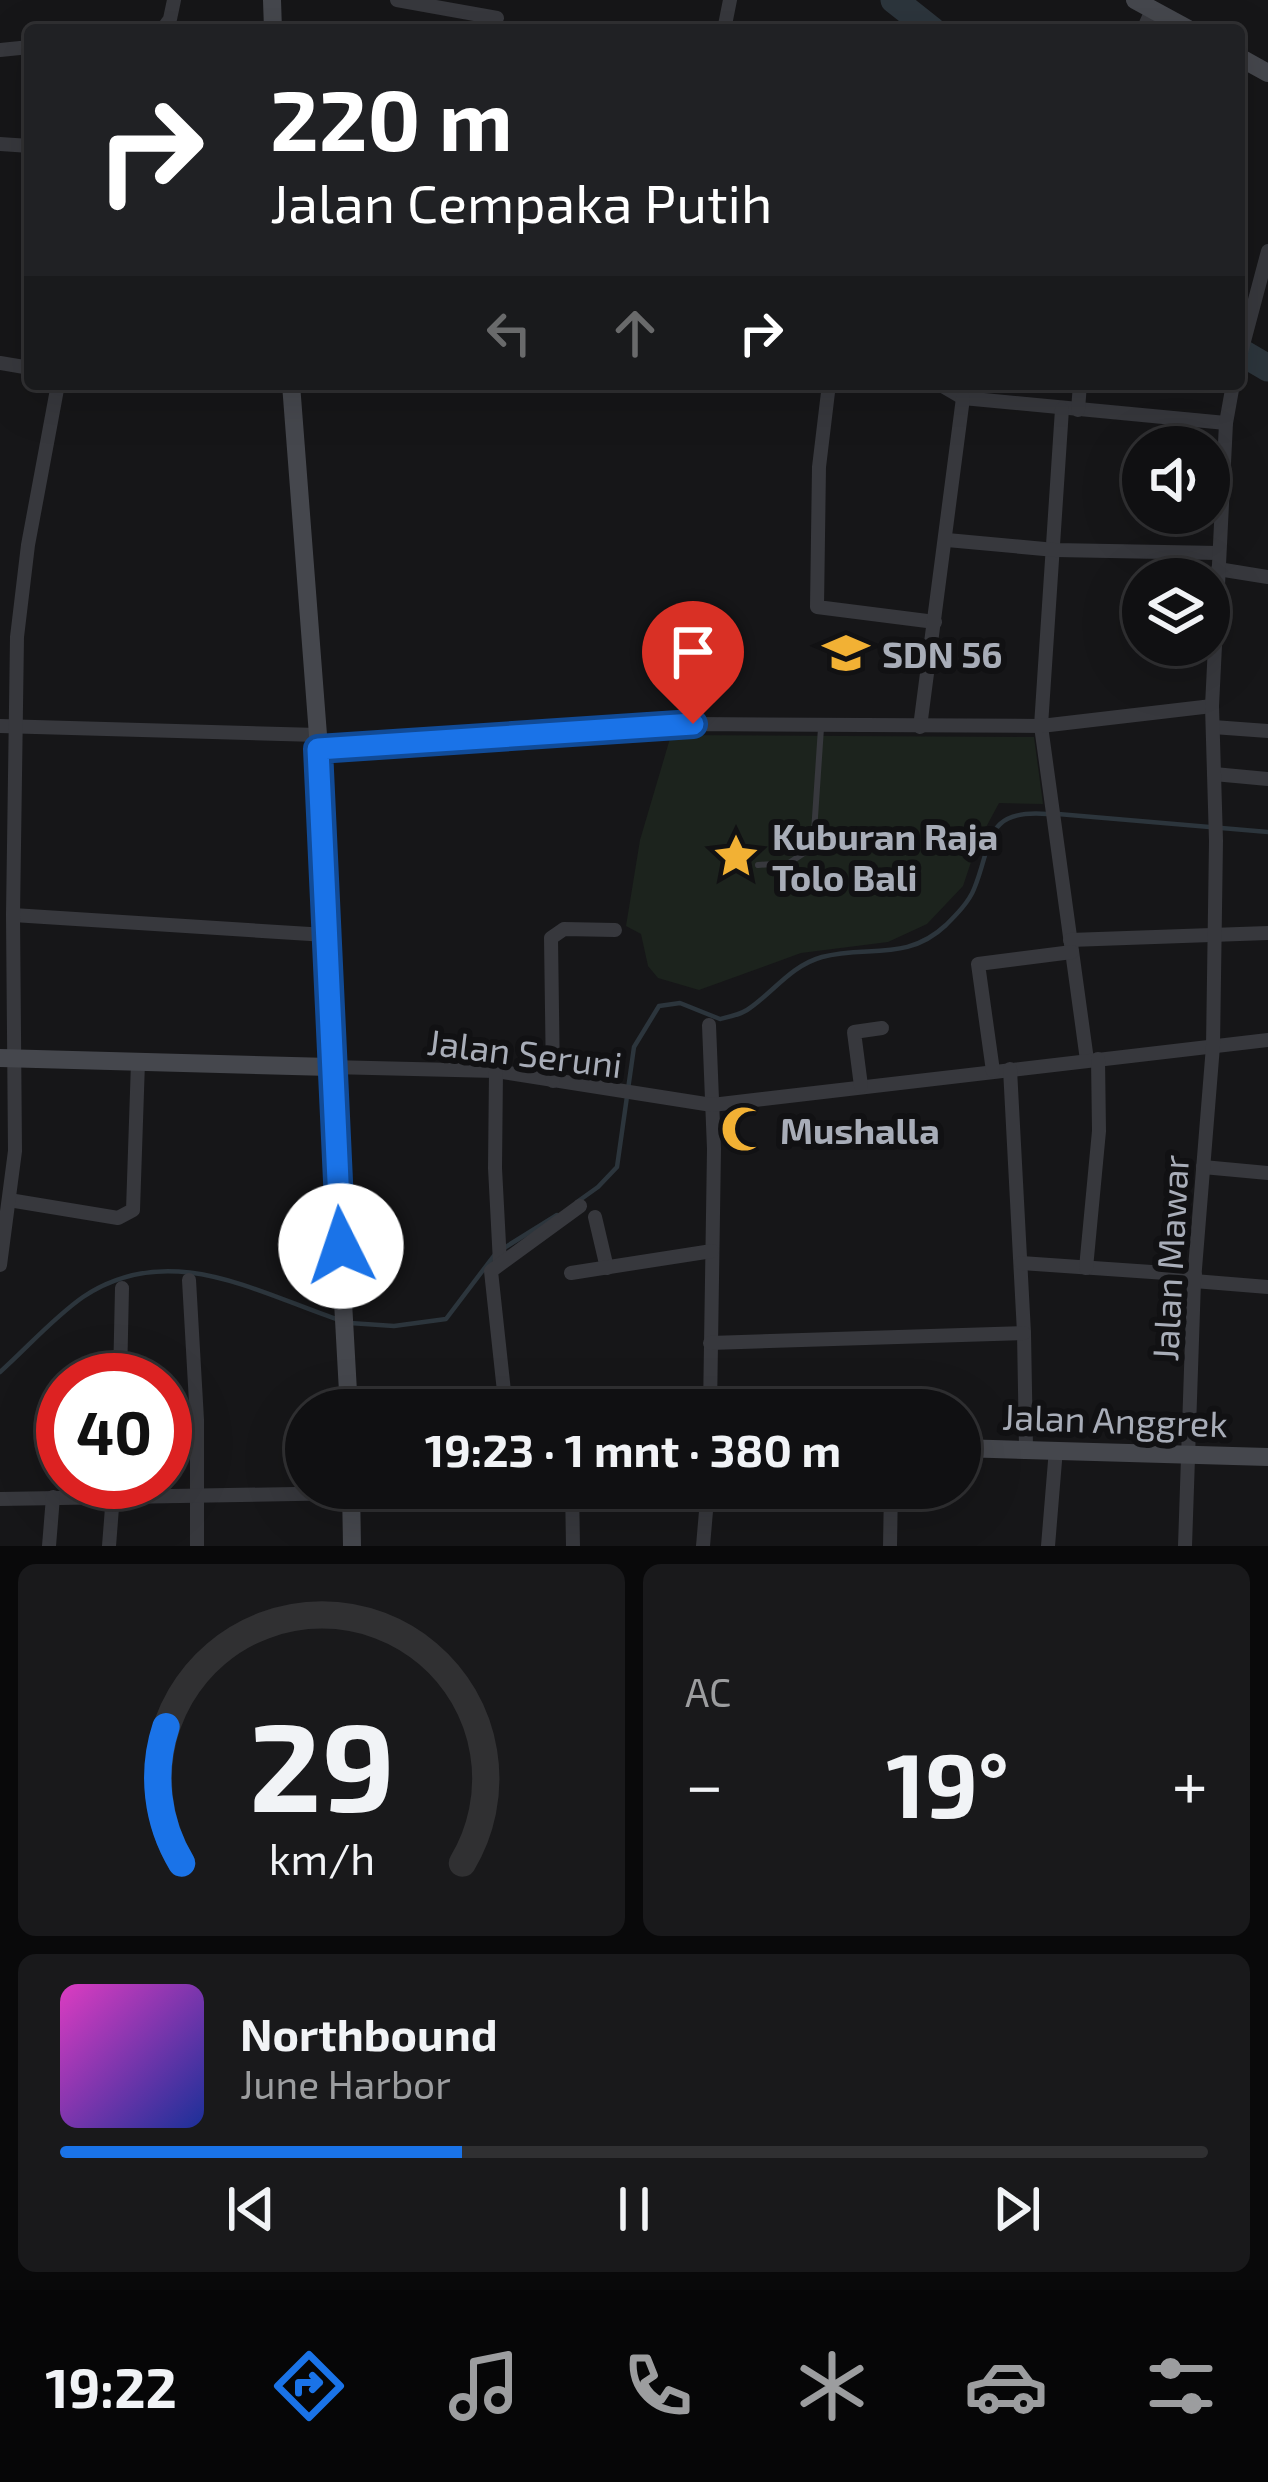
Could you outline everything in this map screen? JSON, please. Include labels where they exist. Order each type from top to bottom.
[{"type":"street","points":[[401,0],[497,18]]},
{"type":"street","points":[[1143,5],[1179,24]]},
{"type":"street","points":[[1245,339],[1267,258]]},
{"type":"street","points":[[0,1265],[15,1151],[6,1058],[13,915],[7,726],[28,545],[57,390]]},
{"type":"street","points":[[291,390],[318,742],[348,1389]]},
{"type":"street","points":[[829,390],[819,467],[818,607],[935,622]]},
{"type":"street","points":[[949,390],[963,398],[1226,422]]},
{"type":"street","points":[[1078,390],[1070,410],[1041,726],[1099,1131],[1086,1268]]},
{"type":"street","name":"Jalan Mawar","points":[[1219,558],[1232,390]]},
{"type":"street","points":[[920,727],[963,398]]},
{"type":"street","points":[[947,540],[1174,558]]},
{"type":"street","points":[[1230,565],[1268,577]]},
{"type":"street","name":"Jalan Mawar","points":[[1185,1546],[1195,1279],[1213,1046],[1214,666]]},
{"type":"street","points":[[7,726],[318,742],[693,724],[1041,726],[1212,706]]},
{"type":"street","points":[[1213,727],[1268,730]]},
{"type":"street","points":[[1214,774],[1268,779]]},
{"type":"street","points":[[13,915],[326,934]]},
{"type":"street","points":[[554,1082],[551,938],[564,929],[615,930]]},
{"type":"street","points":[[993,1071],[978,964],[1071,946],[1268,932]]},
{"type":"street","points":[[709,1025],[710,1389]]},
{"type":"street","points":[[861,1087],[854,1032],[882,1028]]},
{"type":"street","name":"Jalan Seruni","points":[[330,1067],[496,1071],[712,1105],[1268,1040]]},
{"type":"street","points":[[6,1058],[330,1067]]},
{"type":"street","points":[[9,1201],[118,1218],[133,1210],[138,1062]]},
{"type":"street","points":[[1010,1069],[1026,1447]]},
{"type":"street","points":[[496,1071],[494,1168],[500,1263]]},
{"type":"street","points":[[1203,1166],[1268,1173]]},
{"type":"street","points":[[504,1389],[491,1271],[580,1206]]},
{"type":"street","points":[[595,1217],[607,1268]]},
{"type":"street","points":[[571,1273],[712,1251]]},
{"type":"street","points":[[1021,1263],[1268,1287]]},
{"type":"street","points":[[190,1280],[197,1546]]},
{"type":"street","points":[[121,1353],[122,1288]]},
{"type":"street","points":[[710,1343],[1024,1334]]},
{"type":"street","name":"Jalan Anggrek","points":[[981,1448],[1268,1457]]},
{"type":"street","points":[[1048,1546],[1056,1448]]},
{"type":"street","points":[[192,1494],[285,1492]]},
{"type":"street","points":[[0,1499],[36,1498]]},
{"type":"street","points":[[49,1546],[52,1509]]},
{"type":"street","points":[[110,1546],[113,1509]]},
{"type":"street","points":[[351,1509],[352,1546]]},
{"type":"street","points":[[572,1509],[573,1546]]},
{"type":"street","points":[[703,1546],[706,1509]]},
{"type":"street","points":[[890,1546],[891,1509]]},
{"type":"lane","points":[[758,865],[789,863],[813,848],[821,724]]},
{"type":"shaded area","points":[[671,735],[1034,737],[1043,804],[999,803],[977,844],[963,886],[927,924],[888,942],[801,953],[699,990],[658,978],[648,966],[641,934],[626,926],[640,840]]},
{"type":"waterway","points":[[894,0],[924,24]]},
{"type":"waterway","points":[[1245,355],[1268,368]]},
{"type":"waterway","points":[[577,1202],[617,1167],[634,1047],[659,1006],[680,1003],[720,1019],[747,1010],[811,961],[901,948],[931,937],[969,899],[1001,823],[1026,814],[1047,814]]},
{"type":"waterway","points":[[1058,814],[1268,832]]},
{"type":"waterway","points":[[350,1323],[394,1326],[446,1319],[496,1253],[557,1215]]},
{"type":"waterway","points":[[0,1372],[83,1297],[115,1280],[147,1272],[211,1276],[339,1320]]},
{"type":"place","name":"SDN 56","points":[[846,653]]},
{"type":"place","name":"Kuburan Raja Tolo Bali","points":[[736,856]]},
{"type":"place","name":"Mushalla","points":[[744,1129]]},
{"type":"route","points":[[341,1246],[318,749],[693,724]]}]
